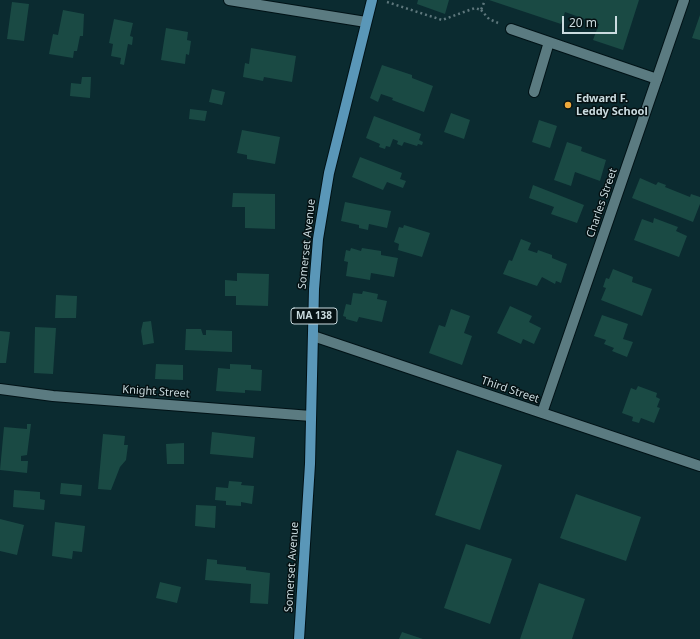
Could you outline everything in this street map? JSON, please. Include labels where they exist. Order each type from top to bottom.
[{"type":"main road","name":"Somerset Avenue","points":[[299,639],[311,416],[316,260],[324,198],[340,123],[372,0]]},
{"type":"street","points":[[229,0],[366,22]]},
{"type":"street","name":"Charles Street","points":[[542,413],[684,0]]},
{"type":"street","points":[[511,29],[657,79]]},
{"type":"street","points":[[534,92],[549,42]]},
{"type":"street","name":"Third Street","points":[[313,336],[700,466]]},
{"type":"street","name":"Knight Street","points":[[0,389],[53,396],[311,416]]},
{"type":"path","points":[[482,10],[485,0]]},
{"type":"path","points":[[387,2],[442,20],[475,8],[482,10],[489,18],[511,29]]},
{"type":"building","points":[[418,0],[449,0],[445,14],[417,4]]},
{"type":"building","points":[[489,0],[639,0],[623,50],[593,40],[599,24],[565,12],[561,24]]},
{"type":"building","points":[[12,2],[29,4],[24,41],[7,39]]},
{"type":"building","points":[[63,10],[84,14],[83,36],[80,36],[77,51],[74,51],[73,58],[49,54],[53,34],[58,35]]},
{"type":"building","points":[[700,15],[700,40],[692,38]]},
{"type":"building","points":[[114,19],[133,23],[130,36],[133,37],[132,45],[128,44],[124,65],[120,64],[121,58],[111,56],[113,44],[109,43]]},
{"type":"building","points":[[166,28],[188,32],[187,40],[191,41],[189,55],[186,54],[185,64],[161,60]]},
{"type":"building","points":[[251,48],[296,56],[292,82],[264,77],[263,81],[243,77],[245,63],[249,64]]},
{"type":"building","points":[[382,65],[412,75],[412,78],[433,86],[424,112],[392,100],[393,98],[381,94],[378,102],[370,98]]},
{"type":"building","points":[[82,77],[91,77],[90,98],[70,96],[71,83],[81,84]]},
{"type":"building","points":[[212,89],[225,92],[222,105],[209,102]]},
{"type":"building","points":[[190,109],[207,111],[205,121],[189,119]]},
{"type":"building","points":[[451,113],[470,120],[464,139],[444,132]]},
{"type":"building","points":[[374,116],[421,134],[419,140],[423,142],[422,145],[418,144],[417,146],[404,142],[402,146],[397,144],[398,141],[393,139],[390,147],[386,146],[385,149],[379,147],[380,144],[366,138]]},
{"type":"building","points":[[539,120],[557,126],[550,148],[532,142]]},
{"type":"building","points":[[242,130],[280,137],[275,164],[247,159],[247,155],[237,153]]},
{"type":"building","points":[[567,142],[582,147],[581,151],[606,160],[600,181],[575,172],[571,186],[554,180]]},
{"type":"building","points":[[360,157],[402,173],[400,179],[406,181],[403,188],[387,182],[383,190],[352,177]]},
{"type":"building","points":[[640,178],[656,185],[658,182],[666,185],[665,187],[690,197],[691,194],[700,197],[700,204],[693,222],[632,198]]},
{"type":"building","points":[[533,185],[584,205],[577,223],[551,214],[554,207],[529,198]]},
{"type":"building","points":[[233,193],[275,194],[275,229],[245,228],[245,207],[232,207]]},
{"type":"building","points":[[345,202],[391,211],[387,228],[369,224],[368,230],[359,228],[359,225],[341,221]]},
{"type":"building","points":[[654,218],[678,227],[676,231],[687,236],[679,257],[634,240],[642,219],[653,223]]},
{"type":"building","points":[[404,225],[430,233],[422,257],[398,250],[399,244],[394,242],[399,227],[403,228]]},
{"type":"building","points":[[521,239],[531,243],[528,250],[537,253],[538,250],[552,255],[552,258],[567,264],[561,283],[556,281],[555,284],[542,277],[537,286],[503,274],[509,260],[512,261]]},
{"type":"building","points":[[351,248],[361,251],[362,248],[381,251],[381,255],[398,258],[394,277],[371,273],[370,280],[346,276],[348,262],[344,261],[346,250],[350,251]]},
{"type":"building","points":[[613,269],[633,277],[632,282],[652,289],[642,316],[601,300],[606,288],[603,287],[606,278],[609,279]]},
{"type":"building","points":[[237,273],[269,274],[268,306],[236,305],[236,296],[225,296],[225,280],[237,281]]},
{"type":"building","points":[[363,291],[378,294],[377,299],[387,301],[382,322],[359,317],[357,322],[346,319],[346,317],[343,316],[346,304],[351,305],[353,293],[362,294]]},
{"type":"building","points":[[56,295],[77,296],[76,318],[55,318]]},
{"type":"building","points":[[510,306],[532,316],[529,322],[541,328],[534,344],[523,339],[521,344],[497,333]]},
{"type":"building","points":[[451,309],[470,316],[464,333],[472,336],[462,365],[429,353],[439,325],[445,327]]},
{"type":"building","points":[[602,315],[628,324],[623,339],[633,342],[627,357],[612,351],[614,348],[604,344],[606,340],[594,336]]},
{"type":"building","points":[[151,321],[154,343],[143,345],[141,331],[143,322]]},
{"type":"building","points":[[35,327],[56,328],[53,374],[34,373]]},
{"type":"building","points":[[186,329],[201,329],[203,335],[206,335],[206,330],[232,331],[232,352],[185,350]]},
{"type":"building","points":[[0,331],[10,332],[6,363],[0,363]]},
{"type":"building","points":[[156,364],[183,365],[183,380],[155,379]]},
{"type":"building","points":[[230,364],[251,365],[251,369],[262,370],[261,391],[245,390],[245,393],[216,391],[218,368],[230,369]]},
{"type":"building","points":[[638,386],[657,393],[656,397],[660,399],[657,407],[660,408],[654,423],[641,418],[639,423],[632,421],[633,417],[622,413],[631,388],[636,390]]},
{"type":"building","points":[[27,424],[31,424],[27,455],[21,456],[21,461],[28,461],[27,473],[0,470],[4,427],[27,429]]},
{"type":"building","points":[[212,432],[255,437],[253,458],[210,454]]},
{"type":"building","points":[[103,434],[125,436],[124,445],[128,445],[126,460],[120,467],[111,490],[98,489]]},
{"type":"building","points":[[184,443],[184,464],[167,464],[166,444]]},
{"type":"building","points":[[457,450],[502,465],[480,530],[435,515]]},
{"type":"building","points":[[229,481],[242,482],[241,485],[254,486],[252,504],[241,502],[241,506],[226,505],[226,501],[215,500],[216,487],[228,488]]},
{"type":"building","points":[[61,483],[82,485],[81,496],[60,494]]},
{"type":"building","points":[[14,490],[40,492],[40,499],[45,500],[44,510],[13,507]]},
{"type":"building","points":[[576,494],[641,517],[626,561],[560,538]]},
{"type":"building","points":[[196,505],[216,506],[215,528],[195,526]]},
{"type":"building","points":[[0,519],[24,525],[17,555],[0,551]]},
{"type":"building","points":[[55,522],[85,526],[82,552],[73,551],[72,559],[52,556]]},
{"type":"building","points":[[466,544],[512,559],[490,624],[444,608]]},
{"type":"building","points":[[207,559],[217,560],[217,564],[246,567],[246,570],[270,573],[268,604],[250,603],[251,584],[205,580]]},
{"type":"building","points":[[160,582],[181,587],[177,603],[156,598]]},
{"type":"building","points":[[539,583],[585,599],[572,639],[520,639]]},
{"type":"building","points":[[402,632],[423,639],[399,639]]},
{"type":"place","name":"Edward F. Leddy School","points":[[568,105]]}]
